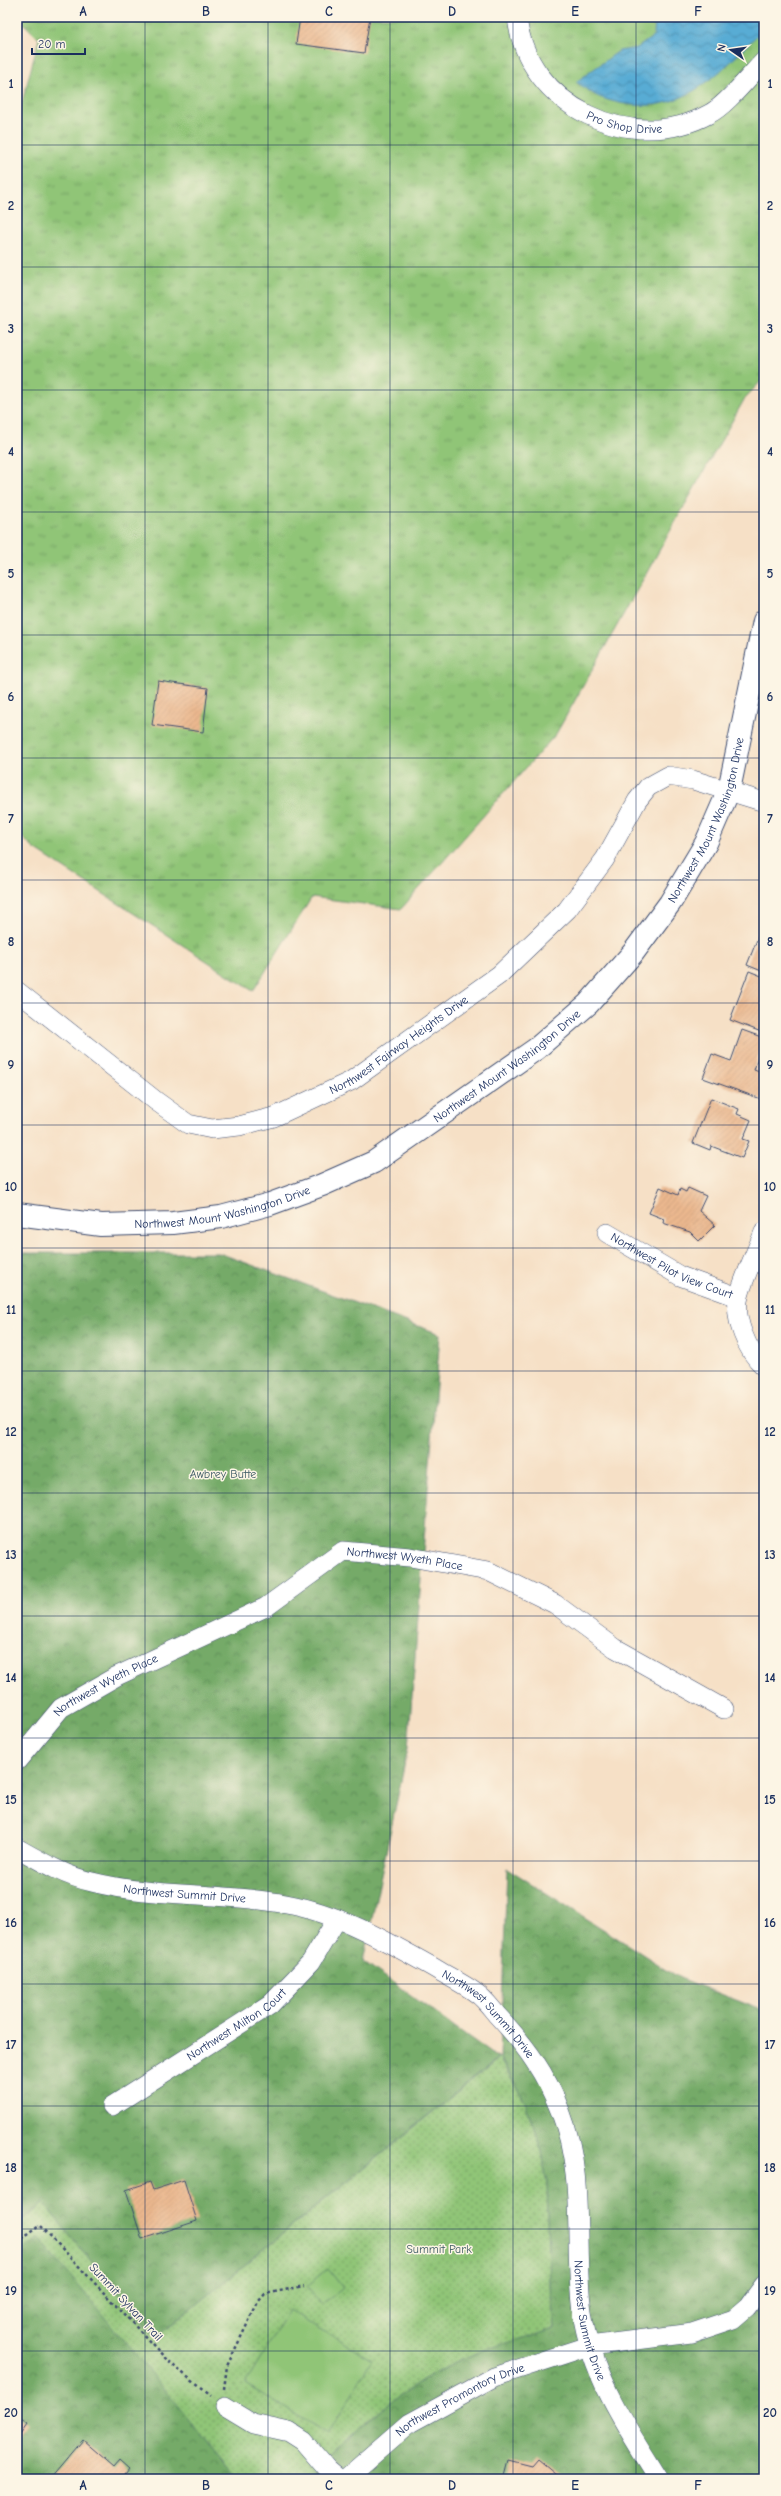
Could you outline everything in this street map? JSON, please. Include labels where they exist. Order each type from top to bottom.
[{"type":"main road","name":"Northwest Mount Washington Drive","points":[[17,1214],[30,1218],[102,1225],[173,1223],[221,1217],[314,1188],[374,1162],[536,1049],[588,1004],[633,952],[670,902],[706,843],[729,790],[764,621]]},
{"type":"street","name":"Pro Shop Drive","points":[[517,17],[518,32],[533,67],[551,90],[588,115],[616,127],[653,130],[683,126],[711,114],[764,61]]},
{"type":"street","name":"Northwest Fairway Heights Drive","points":[[17,991],[156,1101],[188,1124],[212,1129],[239,1126],[274,1117],[351,1081],[498,975],[567,910],[605,859],[637,801],[648,787],[668,776],[729,790],[764,802]]},
{"type":"street","points":[[764,1232],[738,1297],[740,1326],[746,1343],[764,1366]]},
{"type":"street","name":"Northwest Pilot View Court","points":[[607,1233],[680,1276],[738,1297]]},
{"type":"street","name":"Northwest Wyeth Place","points":[[17,1761],[61,1708],[116,1676],[266,1607],[343,1551],[410,1557],[488,1571],[555,1604],[615,1648],[724,1709]]},
{"type":"street","name":"Northwest Summit Drive","points":[[17,1848],[48,1866],[90,1882],[147,1892],[236,1896],[290,1904],[337,1919],[408,1953],[477,1993],[528,2049],[552,2088],[571,2143],[576,2186],[582,2311],[589,2346],[611,2400],[659,2479]]},
{"type":"street","name":"Northwest Milton Court","points":[[112,2106],[270,2005],[311,1962],[337,1919]]},
{"type":"street","name":"Northwest Promontory Drive","points":[[345,2479],[410,2423],[494,2377],[589,2346],[692,2333],[734,2319],[748,2306],[764,2285]]},
{"type":"street","points":[[225,2407],[253,2424],[289,2432],[303,2441],[327,2469],[339,2479]]},
{"type":"path","name":"Summit Sylvan Trail","points":[[17,2242],[40,2225],[169,2362],[225,2407]]},
{"type":"path","points":[[225,2407],[224,2390],[227,2366],[258,2302],[265,2294],[304,2286]]},
{"type":"green space","points":[[17,17],[764,17],[764,378],[745,398],[556,734],[401,909],[312,897],[253,991],[33,848],[17,832],[17,121],[39,39]]},
{"type":"green space","name":"Awbrey Butte","points":[[17,1253],[219,1253],[440,1334],[408,1748],[363,1961],[498,2058],[155,2338],[43,2203],[17,2224]]},
{"type":"green space","points":[[507,1868],[680,1978],[764,2011],[764,2479],[306,2479],[355,2432],[413,2386],[463,2358],[489,2348],[555,2329],[550,2289],[547,2186],[542,2152],[525,2102],[500,2058]]},
{"type":"green space","name":"Summit Park","points":[[499,2058],[525,2102],[542,2152],[547,2186],[550,2289],[555,2329],[476,2353],[451,2364],[413,2386],[355,2432],[306,2479],[238,2479],[39,2238],[17,2255],[17,2224],[43,2203],[155,2338]]},
{"type":"green space","points":[[39,2237],[238,2479],[17,2479],[17,2255]]},
{"type":"green space","points":[[328,2269],[343,2288],[322,2305],[307,2286]]},
{"type":"green space","points":[[289,2310],[372,2360],[328,2434],[245,2384]]},
{"type":"water","points":[[655,17],[699,17],[702,21],[708,17],[764,17],[764,28],[711,79],[693,91],[674,100],[652,105],[629,104],[599,97],[576,82],[619,51],[637,48],[654,36]]},
{"type":"building","points":[[300,17],[370,17],[364,53],[296,44]]},
{"type":"building","points":[[158,681],[208,688],[203,732],[152,725]]},
{"type":"building","points":[[764,922],[764,972],[747,965]]},
{"type":"building","points":[[749,971],[764,977],[764,1033],[730,1020]]},
{"type":"building","points":[[742,1030],[764,1038],[754,1070],[762,1073],[764,1070],[764,1100],[703,1078],[712,1054],[731,1061]]},
{"type":"building","points":[[711,1098],[739,1109],[737,1114],[751,1120],[743,1139],[749,1141],[742,1158],[711,1146],[710,1150],[693,1143]]},
{"type":"building","points":[[660,1187],[678,1195],[680,1189],[686,1192],[688,1188],[706,1196],[699,1211],[715,1225],[699,1241],[690,1232],[663,1223],[664,1219],[649,1213]]},
{"type":"building","points":[[184,2180],[197,2221],[142,2239],[126,2190],[150,2182],[153,2190]]},
{"type":"building","points":[[17,2416],[28,2424],[17,2440]]},
{"type":"building","points":[[83,2440],[114,2467],[119,2461],[129,2470],[122,2479],[50,2479]]},
{"type":"building","points":[[538,2459],[562,2479],[503,2479],[508,2460],[532,2466]]}]
